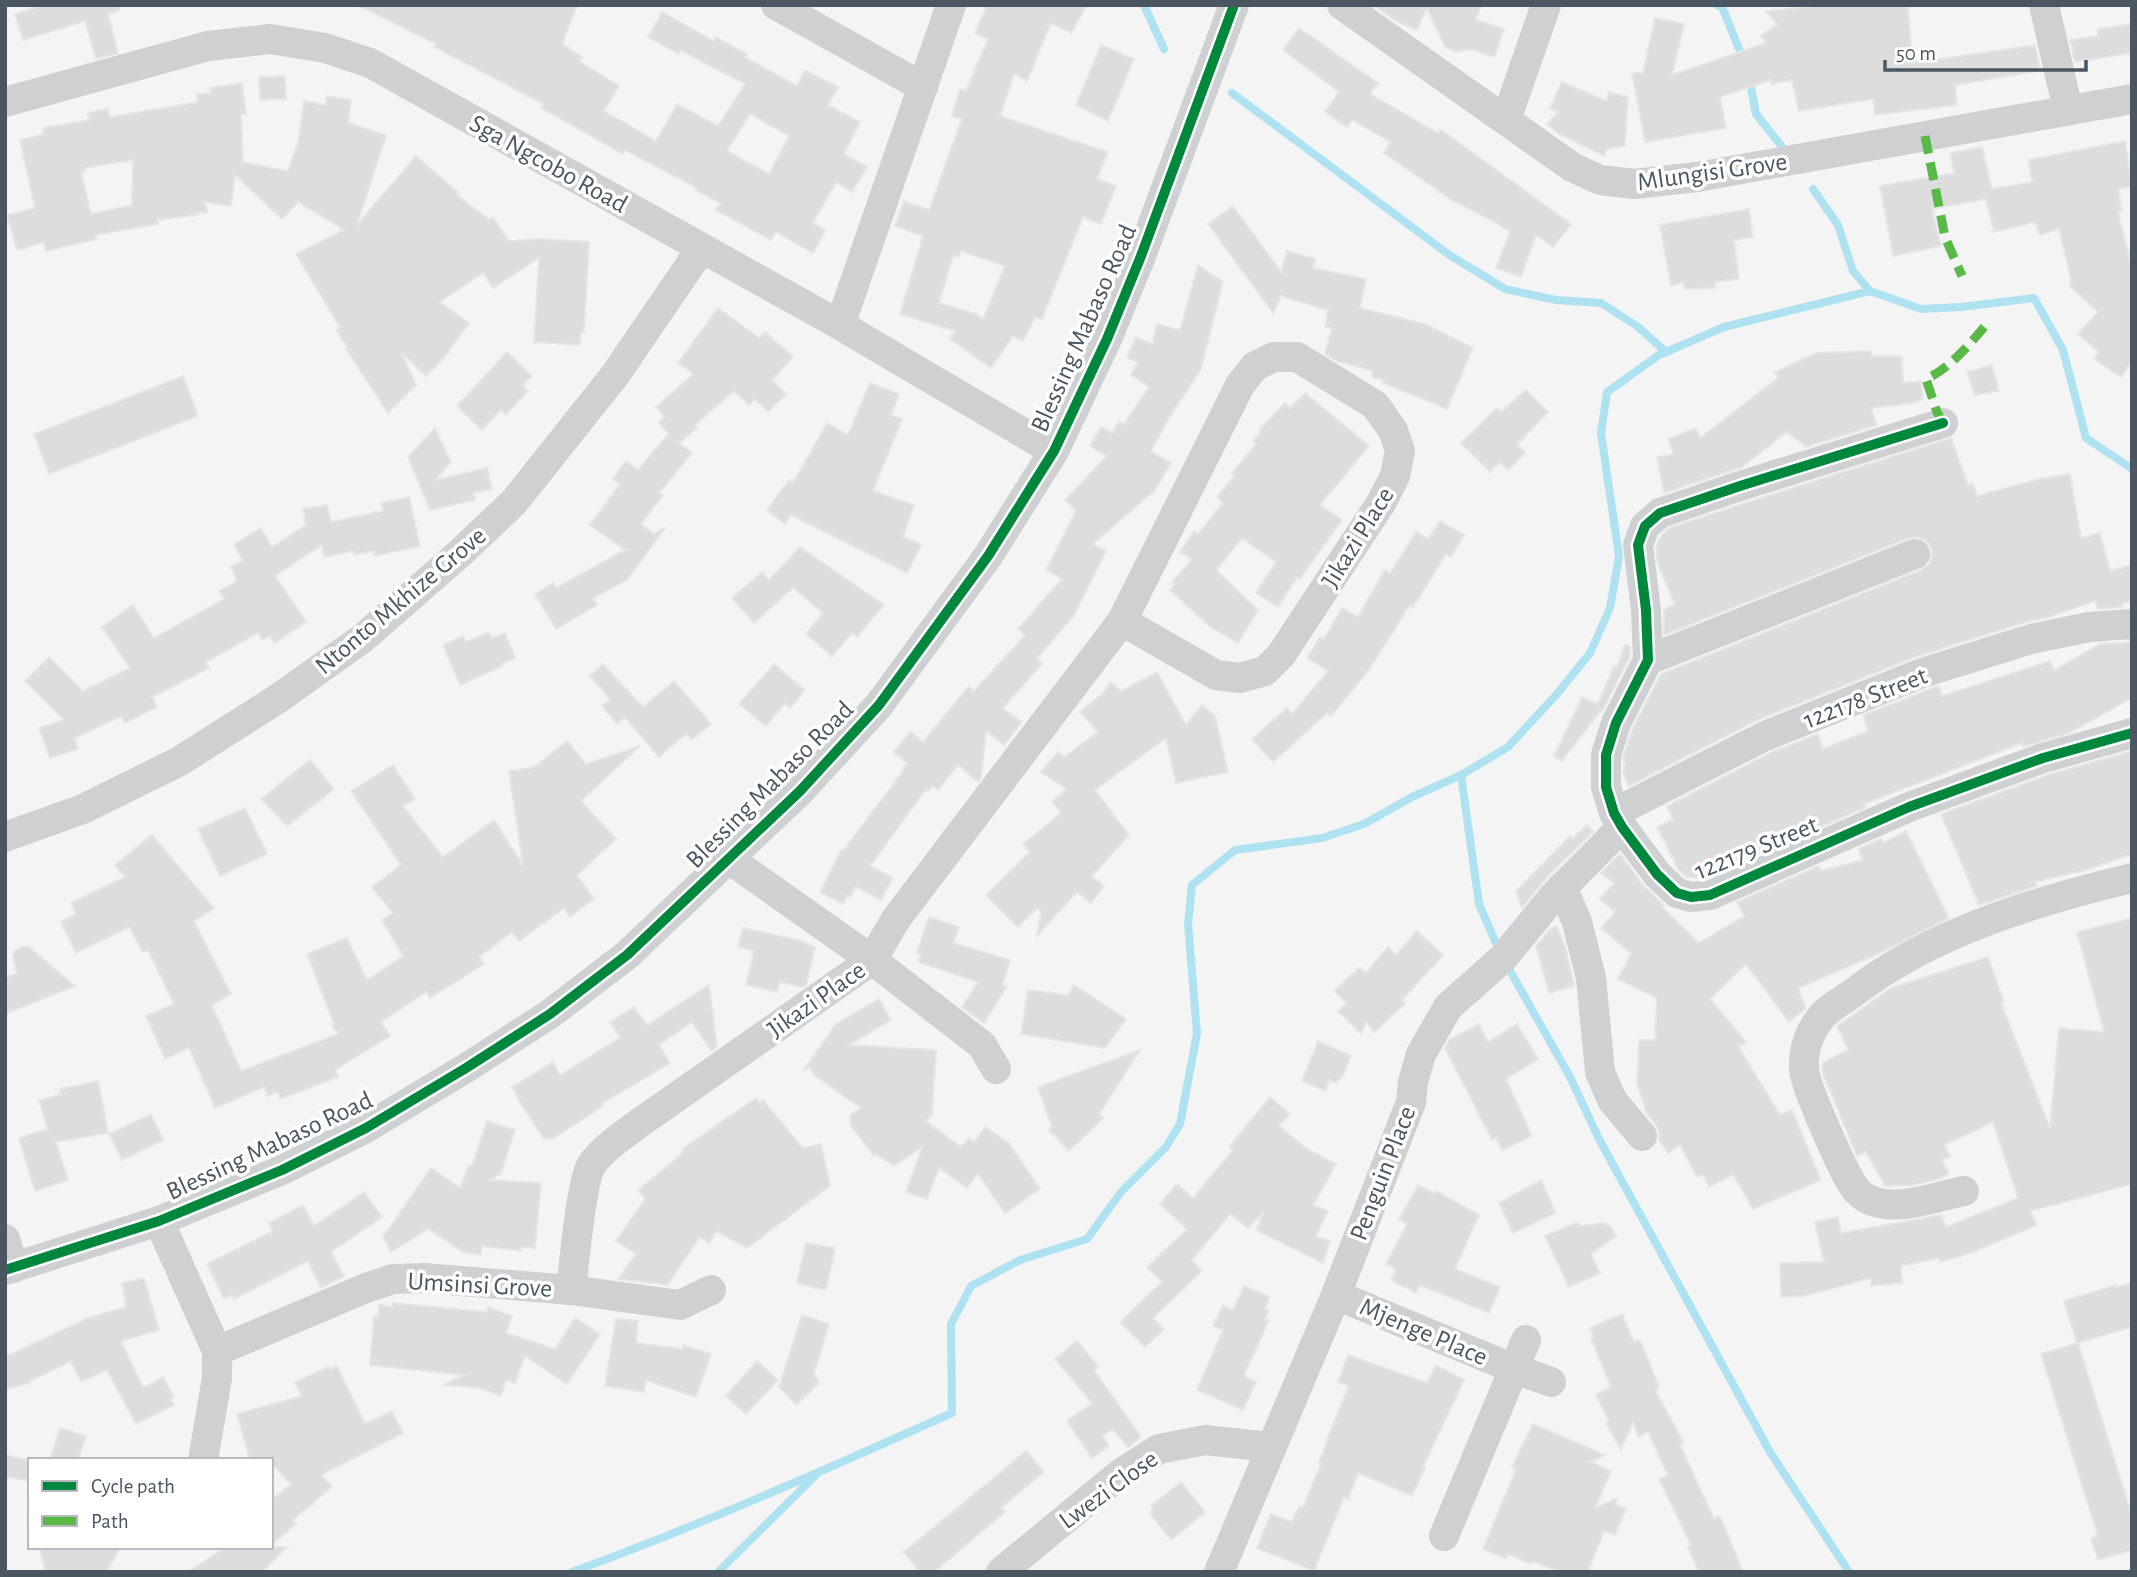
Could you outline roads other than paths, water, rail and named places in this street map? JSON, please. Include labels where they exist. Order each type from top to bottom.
[{"type":"street","points":[[776,5],[923,87]]},
{"type":"street","points":[[840,325],[951,5]]},
{"type":"street","name":"Blessing Mabaso Road","points":[[10,1269],[159,1221],[294,1164],[366,1128],[466,1068],[550,1014],[627,955],[800,791],[879,705],[988,556],[1054,451],[1107,339],[1141,256],[1234,5]]},
{"type":"street","name":"Mlungisi Grove","points":[[1342,5],[1572,167],[1600,180],[1634,184],[1697,177],[2132,99]]},
{"type":"street","points":[[1506,120],[1546,5]]},
{"type":"street","points":[[2044,5],[2068,110]]},
{"type":"street","name":"Sga Ngcobo Road","points":[[5,102],[208,46],[270,39],[325,48],[370,62],[840,325],[1054,451]]},
{"type":"street","name":"Ntonto Mkhize Grove","points":[[5,837],[83,809],[180,761],[279,698],[363,638],[514,502],[615,375],[701,249]]},
{"type":"street","name":"Jikazi Place","points":[[571,1290],[590,1166],[638,1124],[872,960],[896,919],[1122,621],[1240,385],[1255,366],[1274,357],[1297,357],[1375,405],[1393,430],[1400,451],[1395,476],[1381,503],[1282,655],[1265,671],[1240,678],[1216,675],[1122,621]]},
{"type":"street","name":"122179 Street","points":[[1943,424],[1743,485],[1661,513],[1644,526],[1638,545],[1646,610],[1648,660],[1616,723],[1605,755],[1606,787],[1618,820],[1657,874],[1677,893],[1691,897],[1710,895],[1909,807],[2043,758],[2132,733]]},
{"type":"street","points":[[1648,660],[1915,554]]},
{"type":"street","name":"122178 Street","points":[[1618,820],[1765,736],[1922,673],[2031,639],[2089,627],[2132,624]]},
{"type":"street","name":"Penguin Place","points":[[1219,1572],[1336,1294],[1411,1102],[1416,1073],[1428,1042],[1448,1007],[1503,958],[1618,820]]},
{"type":"street","points":[[729,859],[872,960],[982,1045],[996,1069]]},
{"type":"street","points":[[1964,1191],[1885,1205],[1868,1200],[1857,1192],[1830,1140],[1804,1073],[1804,1056],[1809,1037],[1823,1015],[1873,977],[1904,958],[2005,914],[2051,898],[2132,878]]},
{"type":"street","points":[[1562,887],[1577,922],[1591,978],[1600,1072],[1612,1100],[1642,1136]]},
{"type":"street","points":[[159,1221],[217,1351],[217,1378],[203,1458]]},
{"type":"street","points":[[5,1239],[10,1269]]},
{"type":"street","name":"Umsinsi Grove","points":[[217,1351],[393,1279],[425,1278],[571,1290],[680,1305],[711,1290]]},
{"type":"street","name":"Mjenge Place","points":[[1336,1294],[1551,1382]]},
{"type":"street","name":"Mjenge Place","points":[[1444,1536],[1512,1368],[1526,1340]]},
{"type":"street","name":"Lwezi Close","points":[[1001,1572],[1120,1474],[1159,1450],[1205,1440],[1271,1447]]},
{"type":"waterway","points":[[1144,5],[1164,49]]},
{"type":"waterway","points":[[1717,5],[1722,7],[1744,61]]},
{"type":"waterway","points":[[1749,77],[1756,114],[1783,148]]},
{"type":"waterway","points":[[1232,93],[1448,254],[1505,289],[1556,300],[1601,303],[1637,326],[1666,352]]},
{"type":"waterway","points":[[1813,189],[1838,225],[1853,271],[1870,291]]},
{"type":"waterway","points":[[572,1572],[716,1516],[952,1413],[951,1324],[971,1286],[1020,1260],[1087,1239],[1121,1192],[1166,1147],[1180,1124],[1197,1033],[1188,924],[1192,885],[1235,850],[1322,838],[1364,824],[1412,797],[1461,775],[1508,747],[1590,653],[1610,608],[1619,556],[1601,433],[1607,392],[1659,355],[1724,327],[1870,291],[1921,309],[2034,298],[2063,350],[2086,438],[2132,469]]},
{"type":"waterway","points":[[1461,775],[1479,904],[1499,950]]},
{"type":"waterway","points":[[1505,962],[1570,1077],[1600,1141],[1770,1452],[1849,1572]]},
{"type":"waterway","points":[[718,1572],[815,1476]]}]
